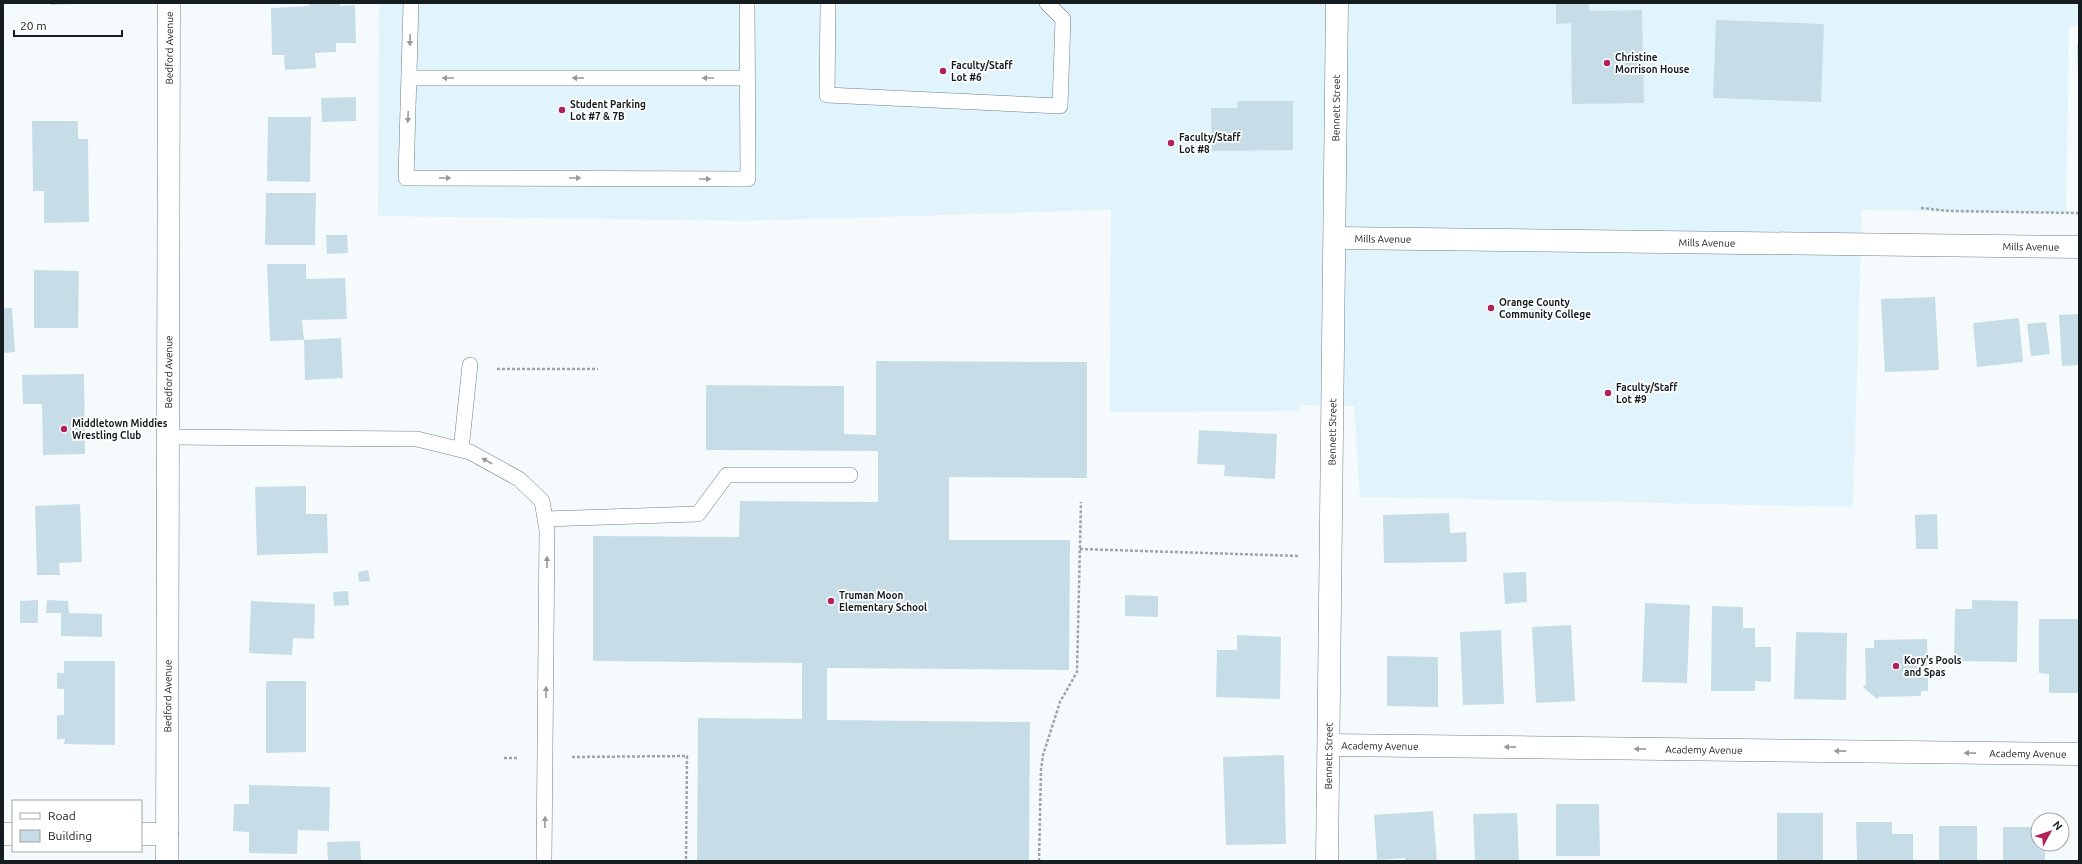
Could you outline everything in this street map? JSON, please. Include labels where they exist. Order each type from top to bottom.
[{"type":"street","name":"Bedford Avenue","points":[[167,861],[169,3]]},
{"type":"street","name":"Bennett Street","points":[[1328,861],[1337,3]]},
{"type":"street","name":"Mills Avenue","points":[[1335,238],[2079,247]]},
{"type":"street","name":"Academy Avenue","points":[[1329,745],[2079,754]]},
{"type":"street","points":[[142,834],[168,834]]},
{"type":"lane","points":[[411,3],[406,178],[748,179],[747,3]]},
{"type":"lane","points":[[828,3],[827,95],[1060,106],[1063,19],[1047,3]]},
{"type":"lane","points":[[410,78],[747,78]]},
{"type":"lane","points":[[461,450],[470,365]]},
{"type":"lane","points":[[168,438],[417,439],[470,452],[519,479],[542,501],[547,530],[544,861]]},
{"type":"lane","points":[[545,519],[698,514],[727,475],[850,475]]},
{"type":"path","points":[[1921,208],[1949,211],[2079,213]]},
{"type":"path","points":[[494,369],[598,369]]},
{"type":"path","points":[[1039,861],[1041,770],[1043,755],[1060,702],[1077,672],[1081,502]]},
{"type":"path","points":[[1080,549],[1305,556]]},
{"type":"path","points":[[504,758],[687,756],[686,861]]},
{"type":"shaded area","name":"Orange County Community College","points":[[379,3],[2079,3],[2079,26],[2069,26],[2066,213],[1862,210],[1853,507],[1360,497],[1354,406],[1300,405],[1299,411],[1110,412],[1111,210],[745,221],[378,216]]},
{"type":"building","points":[[51,3],[72,3],[72,4],[51,5]]},
{"type":"building","points":[[309,3],[340,3],[340,6],[355,5],[356,43],[336,43],[336,52],[315,53],[316,68],[285,70],[284,55],[272,55],[271,8],[309,6]]},
{"type":"building","name":"Christine Morrison House","points":[[1556,3],[1589,3],[1589,11],[1642,10],[1644,103],[1572,104],[1571,23],[1556,24]]},
{"type":"building","points":[[1716,20],[1824,24],[1821,102],[1713,98]]},
{"type":"building","points":[[2077,45],[2079,45],[2079,72],[2078,72]]},
{"type":"building","points":[[356,97],[356,121],[322,122],[321,98]]},
{"type":"building","points":[[1237,101],[1293,101],[1293,150],[1212,151],[1211,108],[1238,108]]},
{"type":"building","points":[[268,117],[311,117],[310,182],[267,181]]},
{"type":"building","points":[[32,121],[78,121],[78,139],[88,139],[89,222],[44,223],[44,191],[33,191]]},
{"type":"building","points":[[266,193],[316,193],[315,245],[265,245]]},
{"type":"building","points":[[326,235],[347,235],[348,253],[327,254]]},
{"type":"building","points":[[267,264],[306,264],[306,279],[345,278],[347,319],[302,320],[304,340],[270,341]]},
{"type":"building","points":[[34,270],[79,271],[78,328],[34,328]]},
{"type":"building","points":[[1935,297],[1939,370],[1885,372],[1881,299]]},
{"type":"building","points":[[3,308],[12,308],[15,352],[3,353]]},
{"type":"building","points":[[2079,314],[2079,365],[2062,366],[2059,315]]},
{"type":"building","points":[[2019,318],[2023,362],[1977,367],[1973,323]]},
{"type":"building","points":[[2046,322],[2050,354],[2031,356],[2027,324]]},
{"type":"building","points":[[341,338],[343,378],[305,380],[304,340]]},
{"type":"building","name":"Truman Moon Elementary School","points":[[876,361],[1087,362],[1087,478],[949,477],[949,540],[1070,540],[1069,670],[827,668],[827,720],[1030,722],[1029,861],[697,861],[698,718],[802,719],[802,663],[593,661],[593,536],[739,537],[740,501],[878,502],[878,451],[706,450],[706,385],[844,386],[844,434],[876,435]]},
{"type":"building","name":"Middletown Middies Wrestling Club","points":[[84,374],[85,454],[43,455],[42,404],[23,404],[22,375]]},
{"type":"building","points":[[1199,430],[1277,434],[1275,479],[1224,476],[1225,465],[1197,464]]},
{"type":"building","points":[[306,486],[306,514],[327,514],[328,553],[257,555],[255,487]]},
{"type":"building","points":[[80,504],[82,562],[59,563],[60,575],[37,575],[35,506]]},
{"type":"building","points":[[1449,513],[1450,533],[1466,532],[1467,562],[1384,563],[1383,515]]},
{"type":"building","points":[[1937,514],[1938,549],[1916,549],[1915,515]]},
{"type":"building","points":[[368,570],[370,581],[359,582],[358,572]]},
{"type":"building","points":[[1526,572],[1527,602],[1505,604],[1503,573]]},
{"type":"building","points":[[348,591],[349,605],[334,606],[333,592]]},
{"type":"building","points":[[1125,595],[1158,596],[1158,617],[1125,616]]},
{"type":"building","points":[[38,600],[38,623],[20,623],[20,601]]},
{"type":"building","points":[[47,600],[68,601],[69,613],[102,614],[102,637],[61,636],[61,613],[46,613]]},
{"type":"building","points":[[1972,600],[2018,601],[2017,662],[1954,661],[1955,609],[1972,609]]},
{"type":"building","points":[[251,601],[315,604],[314,639],[293,638],[292,655],[249,653]]},
{"type":"building","points":[[1645,603],[1690,605],[1687,683],[1642,682]]},
{"type":"building","points":[[1712,606],[1743,607],[1743,628],[1755,628],[1755,647],[1771,647],[1771,682],[1755,681],[1755,691],[1711,691]]},
{"type":"building","points":[[2039,619],[2079,619],[2079,693],[2049,693],[2049,674],[2039,673]]},
{"type":"building","points":[[1571,625],[1575,701],[1536,703],[1532,627]]},
{"type":"building","points":[[1501,630],[1504,704],[1463,705],[1460,632]]},
{"type":"building","points":[[1796,632],[1847,633],[1846,700],[1794,699]]},
{"type":"building","points":[[1237,635],[1281,637],[1280,699],[1216,697],[1217,650],[1237,650]]},
{"type":"building","name":"Kory's Pools and Spas","points":[[1927,639],[1928,691],[1921,691],[1921,696],[1879,697],[1877,699],[1863,687],[1866,684],[1865,648],[1874,648],[1874,640]]},
{"type":"building","points":[[1387,656],[1438,657],[1438,707],[1387,706]]},
{"type":"building","points":[[64,661],[115,661],[115,745],[64,744],[65,739],[57,739],[57,715],[64,715],[64,689],[57,689],[57,673],[64,673]]},
{"type":"building","points":[[266,681],[306,681],[306,752],[266,753]]},
{"type":"building","points":[[1284,755],[1286,844],[1226,845],[1223,757]]},
{"type":"building","points":[[249,785],[330,787],[329,831],[298,830],[297,854],[249,853],[249,832],[233,831],[234,804],[249,804]]},
{"type":"building","points":[[1556,804],[1599,804],[1600,856],[1556,856]]},
{"type":"building","points":[[1433,811],[1437,861],[1405,861],[1405,858],[1377,860],[1374,815]]},
{"type":"building","points":[[1517,813],[1519,861],[1475,861],[1473,814]]},
{"type":"building","points":[[1777,813],[1823,813],[1823,861],[1777,861]]},
{"type":"building","points":[[1856,822],[1892,822],[1892,834],[1913,834],[1913,861],[1857,861]]},
{"type":"building","points":[[1939,826],[1977,826],[1977,861],[1939,861]]},
{"type":"building","points":[[2003,827],[2030,827],[2030,852],[2045,852],[2045,861],[2003,861]]},
{"type":"building","points":[[360,841],[361,861],[328,861],[327,842]]},
{"type":"place","name":"Christine Morrison House","points":[[1607,63]]},
{"type":"place","name":"Faculty/Staff Lot #6","points":[[943,71]]},
{"type":"place","name":"Student Parking Lot #7 & 7B","points":[[562,110]]},
{"type":"place","name":"Faculty/Staff Lot #8","points":[[1171,143]]},
{"type":"place","name":"Orange County Community College","points":[[1491,308]]},
{"type":"place","name":"Faculty/Staff Lot #9","points":[[1608,393]]},
{"type":"place","name":"Middletown Middies Wrestling Club","points":[[64,429]]},
{"type":"place","name":"Truman Moon Elementary School","points":[[831,601]]},
{"type":"place","name":"Kory's Pools and Spas","points":[[1896,666]]}]
